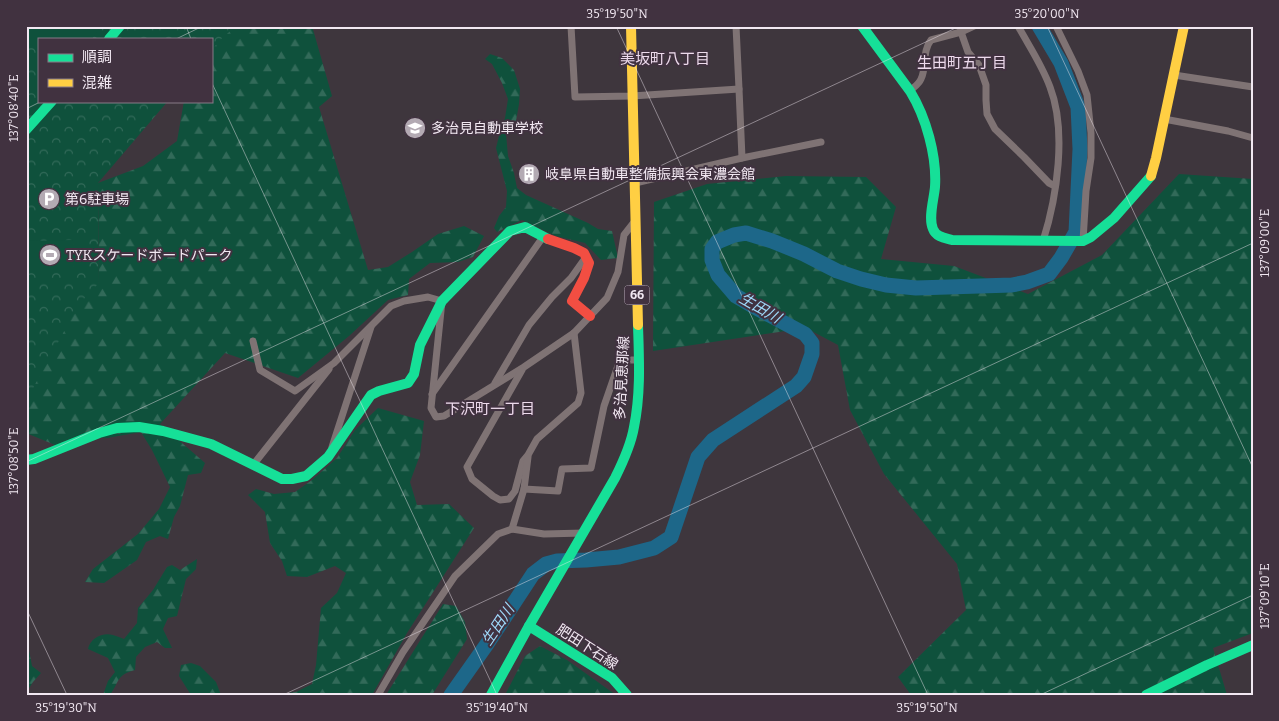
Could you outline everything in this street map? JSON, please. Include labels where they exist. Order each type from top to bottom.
[{"type":"street","points":[[110,38],[120,26]]},
{"type":"street","points":[[571,26],[575,97],[632,96],[739,89]]},
{"type":"street","name":"多治見恵那線","points":[[491,695],[499,677],[615,478],[634,426],[639,360],[631,26]]},
{"type":"street","points":[[736,26],[742,158]]},
{"type":"street","points":[[862,26],[916,101],[931,143],[936,186],[931,221],[933,230],[937,235],[952,240],[1043,241],[1083,240],[1091,237],[1114,218],[1150,178],[1184,26]]},
{"type":"street","points":[[910,91],[920,81],[923,74],[928,44],[931,40],[974,26]]},
{"type":"street","points":[[1018,26],[1043,69],[1051,89],[1056,106],[1060,137],[1050,219],[1043,241]]},
{"type":"street","points":[[1056,26],[1088,95],[1091,158],[1086,191],[1083,240]]},
{"type":"street","points":[[960,29],[968,52],[979,65],[986,85],[987,114],[995,130],[1024,156],[1049,183],[1055,186]]},
{"type":"street","points":[[1174,75],[1253,87]]},
{"type":"street","points":[[26,130],[51,102]]},
{"type":"street","points":[[1164,119],[1228,131],[1253,138]]},
{"type":"street","points":[[635,183],[821,142]]},
{"type":"street","points":[[442,301],[431,408],[436,417],[444,416],[494,386],[574,333],[607,298],[618,272],[624,235],[635,221]]},
{"type":"street","points":[[26,460],[34,459],[98,433],[117,428],[139,426],[211,444],[282,479],[306,476],[328,457],[371,395],[408,383],[414,374],[420,345],[442,301],[510,231],[526,227],[543,237],[584,253],[589,263],[584,278],[572,301],[590,316]]},
{"type":"street","points":[[432,394],[543,237]]},
{"type":"street","points":[[494,386],[529,325],[571,278],[586,257]]},
{"type":"street","points":[[254,465],[334,363],[391,306],[404,301],[428,297],[442,301]]},
{"type":"street","points":[[328,457],[372,324]]},
{"type":"street","points":[[524,367],[467,466],[472,479],[500,500],[509,499],[515,491],[523,461],[537,439],[578,403],[581,393],[574,333]]},
{"type":"street","points":[[253,341],[260,370],[295,391],[334,363]]},
{"type":"street","points":[[524,489],[558,491],[562,468],[591,468],[604,406],[620,360],[639,360]]},
{"type":"street","points":[[512,529],[524,489],[528,455]]},
{"type":"street","points":[[378,695],[403,652],[455,576],[498,534],[512,529],[544,534],[584,533]]},
{"type":"street","name":"肥田下石線","points":[[529,626],[612,678],[627,695]]},
{"type":"street","points":[[1146,695],[1253,645]]},
{"type":"green space","points":[[26,26],[236,26],[212,50],[212,38],[38,38],[38,102],[167,102],[98,183],[99,283],[79,304],[26,401]]},
{"type":"green space","points":[[26,26],[101,26],[93,38],[38,38],[38,50],[26,40]]},
{"type":"green space","points":[[182,26],[312,26],[332,96],[319,107],[368,270],[388,267],[438,234],[464,226],[484,236],[473,257],[458,262],[430,263],[409,279],[408,295],[388,300],[349,336],[298,378],[225,353],[160,424],[205,463],[201,473],[188,475],[180,506],[174,517],[168,539],[160,536],[146,542],[137,560],[104,583],[85,582],[93,569],[138,534],[159,509],[170,487],[141,432],[107,438],[85,436],[60,447],[26,433],[26,305],[99,283],[98,183],[143,166],[177,141],[184,102],[212,102],[212,38]]},
{"type":"green space","points":[[490,54],[502,58],[514,70],[520,89],[516,121],[506,134],[508,156],[517,188],[526,195],[598,229],[612,231],[618,258],[601,260],[585,243],[556,236],[522,220],[497,232],[494,228],[499,216],[506,207],[507,191],[496,148],[505,118],[508,99],[492,64],[485,59]]},
{"type":"green space","points":[[1179,174],[1253,179],[1253,633],[1213,648],[1227,695],[911,695],[898,677],[966,610],[957,564],[884,474],[850,410],[838,345],[806,328],[653,351],[654,202],[707,184],[786,176],[866,177],[896,207],[881,259],[954,266],[1028,294],[1102,255]]},
{"type":"green space","name":"TYKスケードボードパーク","points":[[73,240],[73,270],[26,270],[26,241]]},
{"type":"green space","points":[[378,408],[424,421],[420,455],[410,482],[417,505],[449,504],[474,528],[407,633],[372,695],[274,695],[296,692],[312,684],[316,665],[321,608],[337,593],[346,573],[335,566],[307,577],[287,576],[282,561],[270,543],[265,512],[248,495],[256,489],[274,494],[295,492],[337,458],[355,430]]},
{"type":"green space","points":[[197,559],[196,569],[186,579],[177,616],[168,618],[163,629],[172,648],[165,648],[157,642],[145,647],[136,657],[135,670],[121,676],[110,695],[103,695],[108,681],[115,672],[108,658],[88,649],[91,642],[105,634],[124,639],[137,623],[138,608],[153,590],[167,567],[172,565],[180,570]]},
{"type":"green space","points":[[443,604],[456,606],[465,622],[467,639],[432,695],[386,695]]},
{"type":"green space","points":[[540,646],[567,660],[616,695],[505,695],[525,656]]},
{"type":"green space","points":[[26,647],[29,650],[32,666],[41,673],[26,693]]},
{"type":"green space","points":[[191,663],[200,666],[216,682],[221,695],[191,695],[179,676],[181,665]]},
{"type":"waterway","name":"生田川","points":[[451,695],[533,574],[546,564],[557,561],[619,557],[654,548],[671,537],[698,457],[713,440],[796,386],[804,377],[812,354],[812,343],[805,334],[736,296],[718,275],[712,260],[712,249],[717,242],[734,235],[746,233],[772,241],[804,254],[837,271],[861,279],[886,285],[916,288],[1012,285],[1049,274],[1076,232],[1080,149],[1078,107],[1061,63],[1039,26]]},
{"type":"traffic: fast","points":[[110,38],[120,26]]},
{"type":"traffic: fast","points":[[862,26],[910,91],[921,113],[929,137],[934,163],[935,187],[931,214],[934,232],[938,235],[952,240],[1083,241],[1091,237],[1114,218],[1151,176]]},
{"type":"traffic: fast","points":[[26,130],[51,102]]},
{"type":"traffic: fast","points":[[26,460],[34,459],[99,433],[117,428],[139,427],[163,431],[211,444],[282,479],[306,476],[328,457],[371,395],[408,383],[414,374],[420,345],[442,301],[510,231],[525,227],[548,239]]},
{"type":"traffic: fast","points":[[491,695],[615,478],[626,453],[633,434],[638,401],[638,325]]},
{"type":"traffic: fast","points":[[529,626],[612,678],[627,695]]},
{"type":"traffic: fast","points":[[1146,695],[1253,645]]},
{"type":"traffic: slow","points":[[631,26],[638,325]]},
{"type":"traffic: slow","points":[[1151,176],[1184,26]]},
{"type":"traffic: jam","points":[[548,239],[584,253],[589,263],[584,278],[572,301],[590,316]]},
{"type":"place","name":"多治見自動車学校","points":[[415,128]]},
{"type":"place","name":"岐阜県自動車整備振興会東濃会館","points":[[529,174]]},
{"type":"place","name":"第6駐車場","points":[[49,199]]},
{"type":"place","name":"TYKスケードボードパーク","points":[[50,255]]},
{"type":"district","name":"美坂町八丁目","points":[[665,59]]},
{"type":"district","name":"生田町五丁目","points":[[962,63]]},
{"type":"district","name":"下沢町一丁目","points":[[490,409]]}]
